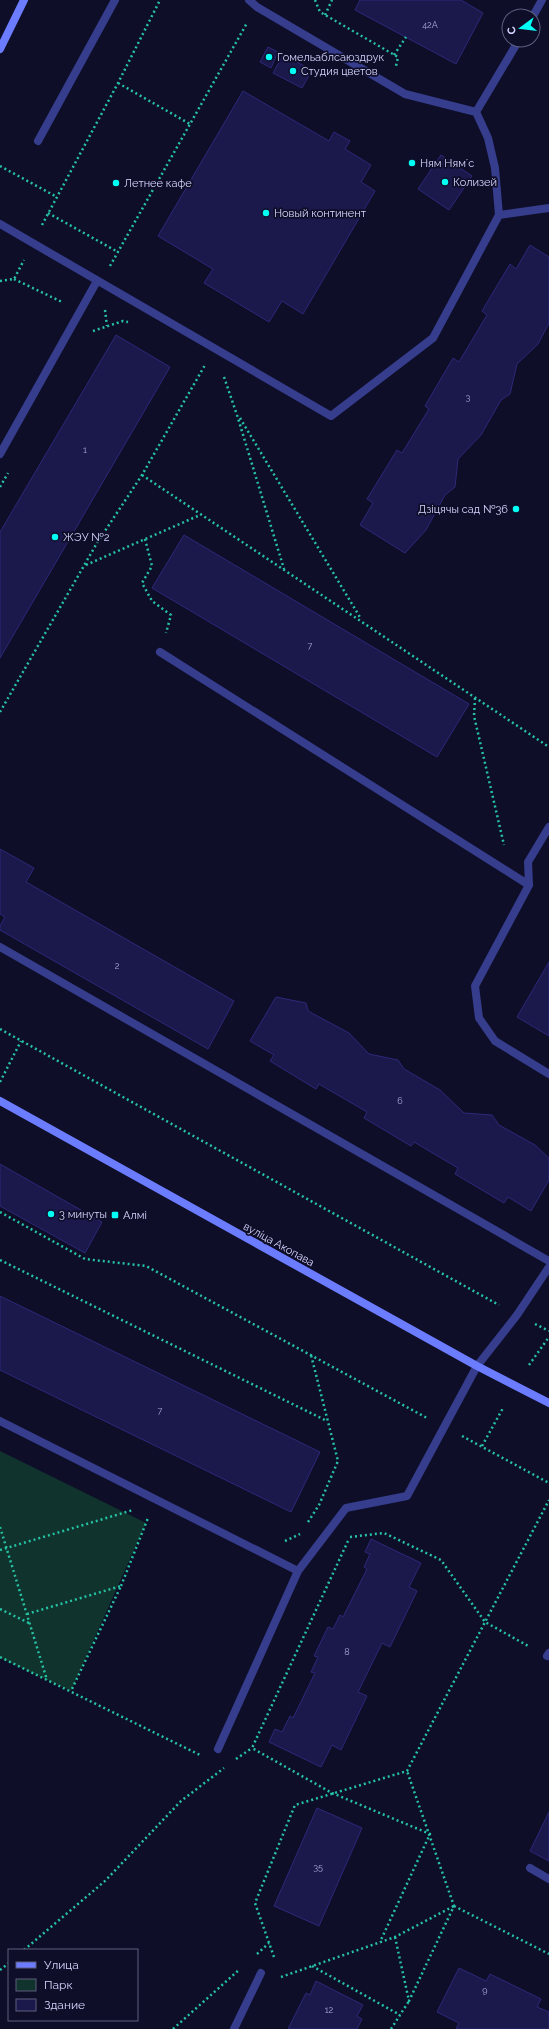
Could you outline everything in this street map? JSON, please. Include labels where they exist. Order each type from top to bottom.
[{"type":"main road","points":[[0,49],[24,0]]},
{"type":"main road","name":"вуліца Акопава","points":[[0,1101],[476,1366],[549,1404]]},
{"type":"lane","points":[[38,142],[115,0]]},
{"type":"lane","points":[[249,0],[257,7],[405,94],[476,112]]},
{"type":"lane","points":[[476,112],[514,48]]},
{"type":"lane","points":[[0,224],[331,416],[433,338],[499,215],[495,168],[488,138],[476,112]]},
{"type":"lane","points":[[499,215],[549,208]]},
{"type":"lane","points":[[0,454],[80,311],[98,282]]},
{"type":"lane","points":[[160,652],[529,885]]},
{"type":"lane","points":[[549,827],[528,862],[529,885],[475,986],[479,1018],[495,1041],[549,1074]]},
{"type":"lane","points":[[0,947],[549,1261]]},
{"type":"lane","points":[[218,1749],[298,1571],[346,1508],[407,1496],[476,1366],[517,1315],[549,1267]]},
{"type":"lane","points":[[0,1421],[298,1571]]},
{"type":"lane","points":[[530,1868],[549,1879]]},
{"type":"lane","points":[[234,2029],[262,1973]]},
{"type":"path","points":[[14,279],[160,0]]},
{"type":"path","points":[[315,0],[320,12],[398,57],[392,86]]},
{"type":"path","points":[[325,15],[332,0]]},
{"type":"path","points":[[98,282],[118,252],[257,7]]},
{"type":"path","points":[[394,55],[406,37]]},
{"type":"path","points":[[118,82],[190,124]]},
{"type":"path","points":[[0,166],[57,197]]},
{"type":"path","points":[[48,213],[118,252]]},
{"type":"path","points":[[0,281],[14,279],[80,311]]},
{"type":"path","points":[[88,332],[123,322],[131,323]]},
{"type":"path","points":[[0,712],[97,543],[142,475],[215,349]]},
{"type":"path","points":[[199,361],[212,369]]},
{"type":"path","points":[[218,373],[224,377],[238,414],[284,569]]},
{"type":"path","points":[[238,414],[362,622]]},
{"type":"path","points":[[0,487],[12,466]]},
{"type":"path","points":[[142,475],[549,747]]},
{"type":"path","points":[[85,566],[201,514]]},
{"type":"path","points":[[145,539],[152,566],[142,583],[152,601],[171,615]]},
{"type":"path","points":[[475,697],[474,716],[510,873]]},
{"type":"path","points":[[0,1029],[189,1132],[517,1315],[549,1331]]},
{"type":"path","points":[[0,1083],[20,1041]]},
{"type":"path","points":[[0,1212],[85,1259],[146,1266],[549,1483]]},
{"type":"path","points":[[0,1260],[328,1421]]},
{"type":"path","points":[[529,1365],[549,1337]]},
{"type":"path","points":[[283,1542],[300,1534],[319,1505],[338,1461],[311,1355]]},
{"type":"path","points":[[482,1446],[503,1408]]},
{"type":"path","points":[[71,1691],[121,1586],[155,1499]]},
{"type":"path","points":[[276,1964],[255,1903],[295,1805],[407,1771],[549,1500]]},
{"type":"path","points":[[0,1550],[129,1512]]},
{"type":"path","points":[[0,1527],[47,1680]]},
{"type":"path","points":[[233,1761],[252,1748],[350,1537],[384,1533],[441,1560],[485,1622],[548,1654]]},
{"type":"path","points":[[27,1614],[121,1586]]},
{"type":"path","points":[[0,1609],[30,1623]]},
{"type":"path","points":[[0,1657],[202,1757]]},
{"type":"path","points":[[252,1748],[332,1793],[430,1834]]},
{"type":"path","points":[[215,1766],[221,1770]]},
{"type":"path","points":[[25,1949],[105,1881],[181,1801],[227,1766]]},
{"type":"path","points":[[391,2029],[409,2001],[454,1906],[407,1771]]},
{"type":"path","points":[[380,1942],[430,1834]]},
{"type":"path","points":[[279,1970],[281,1977],[395,1937],[454,1906]]},
{"type":"path","points":[[454,1906],[549,1954]]},
{"type":"path","points":[[395,1937],[409,2001]]},
{"type":"path","points":[[252,1958],[269,1943]]},
{"type":"path","points":[[0,1970],[8,1964]]},
{"type":"path","points":[[312,1966],[400,2015]]},
{"type":"path","points":[[173,2029],[241,1968]]},
{"type":"green space","points":[[0,1451],[146,1523],[71,1691],[0,1658]]},
{"type":"building","points":[[360,0],[461,0],[483,13],[456,64],[355,10]]},
{"type":"building","name":"Гомельаблсаюздрук","points":[[268,47],[278,52],[271,68],[260,62]]},
{"type":"building","name":"Студия цветов","points":[[283,55],[312,70],[302,88],[273,73]]},
{"type":"building","name":"Новый континент","points":[[243,91],[329,141],[334,132],[350,141],[345,149],[371,165],[361,182],[375,191],[303,314],[282,301],[269,322],[204,283],[213,269],[158,236]]},
{"type":"building","name":"Колизей","points":[[441,155],[472,176],[449,210],[418,189]]},
{"type":"building","points":[[530,245],[549,257],[549,323],[538,344],[517,364],[510,394],[501,400],[481,435],[458,459],[455,487],[445,495],[426,530],[405,553],[360,525],[373,503],[367,499],[397,450],[402,453],[429,409],[425,406],[453,358],[459,362],[487,315],[482,311],[510,264],[516,269]]},
{"type":"building","points":[[116,335],[170,367],[0,658],[0,532]]},
{"type":"building","points":[[184,535],[469,704],[437,757],[152,588]]},
{"type":"building","points":[[0,849],[34,868],[26,882],[234,1001],[208,1049],[0,930],[0,926],[5,917],[0,914]]},
{"type":"building","points":[[549,962],[549,1036],[517,1017]]},
{"type":"building","points":[[276,997],[306,1003],[308,1011],[349,1033],[369,1054],[398,1060],[404,1069],[440,1090],[464,1113],[492,1115],[499,1125],[535,1145],[549,1158],[549,1180],[531,1211],[508,1197],[504,1203],[455,1174],[458,1168],[414,1142],[411,1146],[364,1118],[367,1112],[319,1084],[316,1089],[270,1061],[274,1055],[250,1041]]},
{"type":"building","name":"3 минуты","points":[[0,1164],[102,1222],[85,1253],[0,1206]]},
{"type":"building","points":[[0,1296],[320,1452],[291,1512],[0,1370]]},
{"type":"building","points":[[371,1539],[421,1563],[409,1587],[417,1591],[390,1647],[382,1643],[358,1692],[367,1696],[341,1750],[332,1745],[321,1767],[269,1742],[275,1729],[282,1732],[290,1716],[293,1718],[315,1673],[311,1672],[318,1657],[314,1656],[328,1627],[333,1629],[340,1615],[343,1617],[367,1569],[364,1567],[370,1554],[365,1552]]},
{"type":"building","points":[[317,1808],[362,1828],[319,1926],[274,1906]]},
{"type":"building","points":[[549,1812],[549,1861],[530,1851]]},
{"type":"building","points":[[459,1968],[486,1981],[490,1974],[541,1999],[537,2007],[549,2012],[549,2029],[456,2029],[459,2023],[437,2012]]},
{"type":"building","points":[[316,1981],[363,2005],[357,2016],[362,2019],[357,2029],[288,2029],[306,1993],[310,1995]]},
{"type":"place","name":"Гомельаблсаюздрук","points":[[269,57]]},
{"type":"place","name":"Студия цветов","points":[[293,71]]},
{"type":"place","name":"Ням Нямʼс","points":[[412,163]]},
{"type":"place","name":"Колизей","points":[[445,182]]},
{"type":"place","name":"Летнее кафе","points":[[116,183]]},
{"type":"place","name":"Новый континент","points":[[266,213]]},
{"type":"place","name":"Дзіцячы сад №36","points":[[516,509]]},
{"type":"place","name":"ЖЭУ №2","points":[[55,537]]},
{"type":"place","name":"3 минуты","points":[[51,1214]]},
{"type":"place","name":"Алмі","points":[[115,1215]]}]
